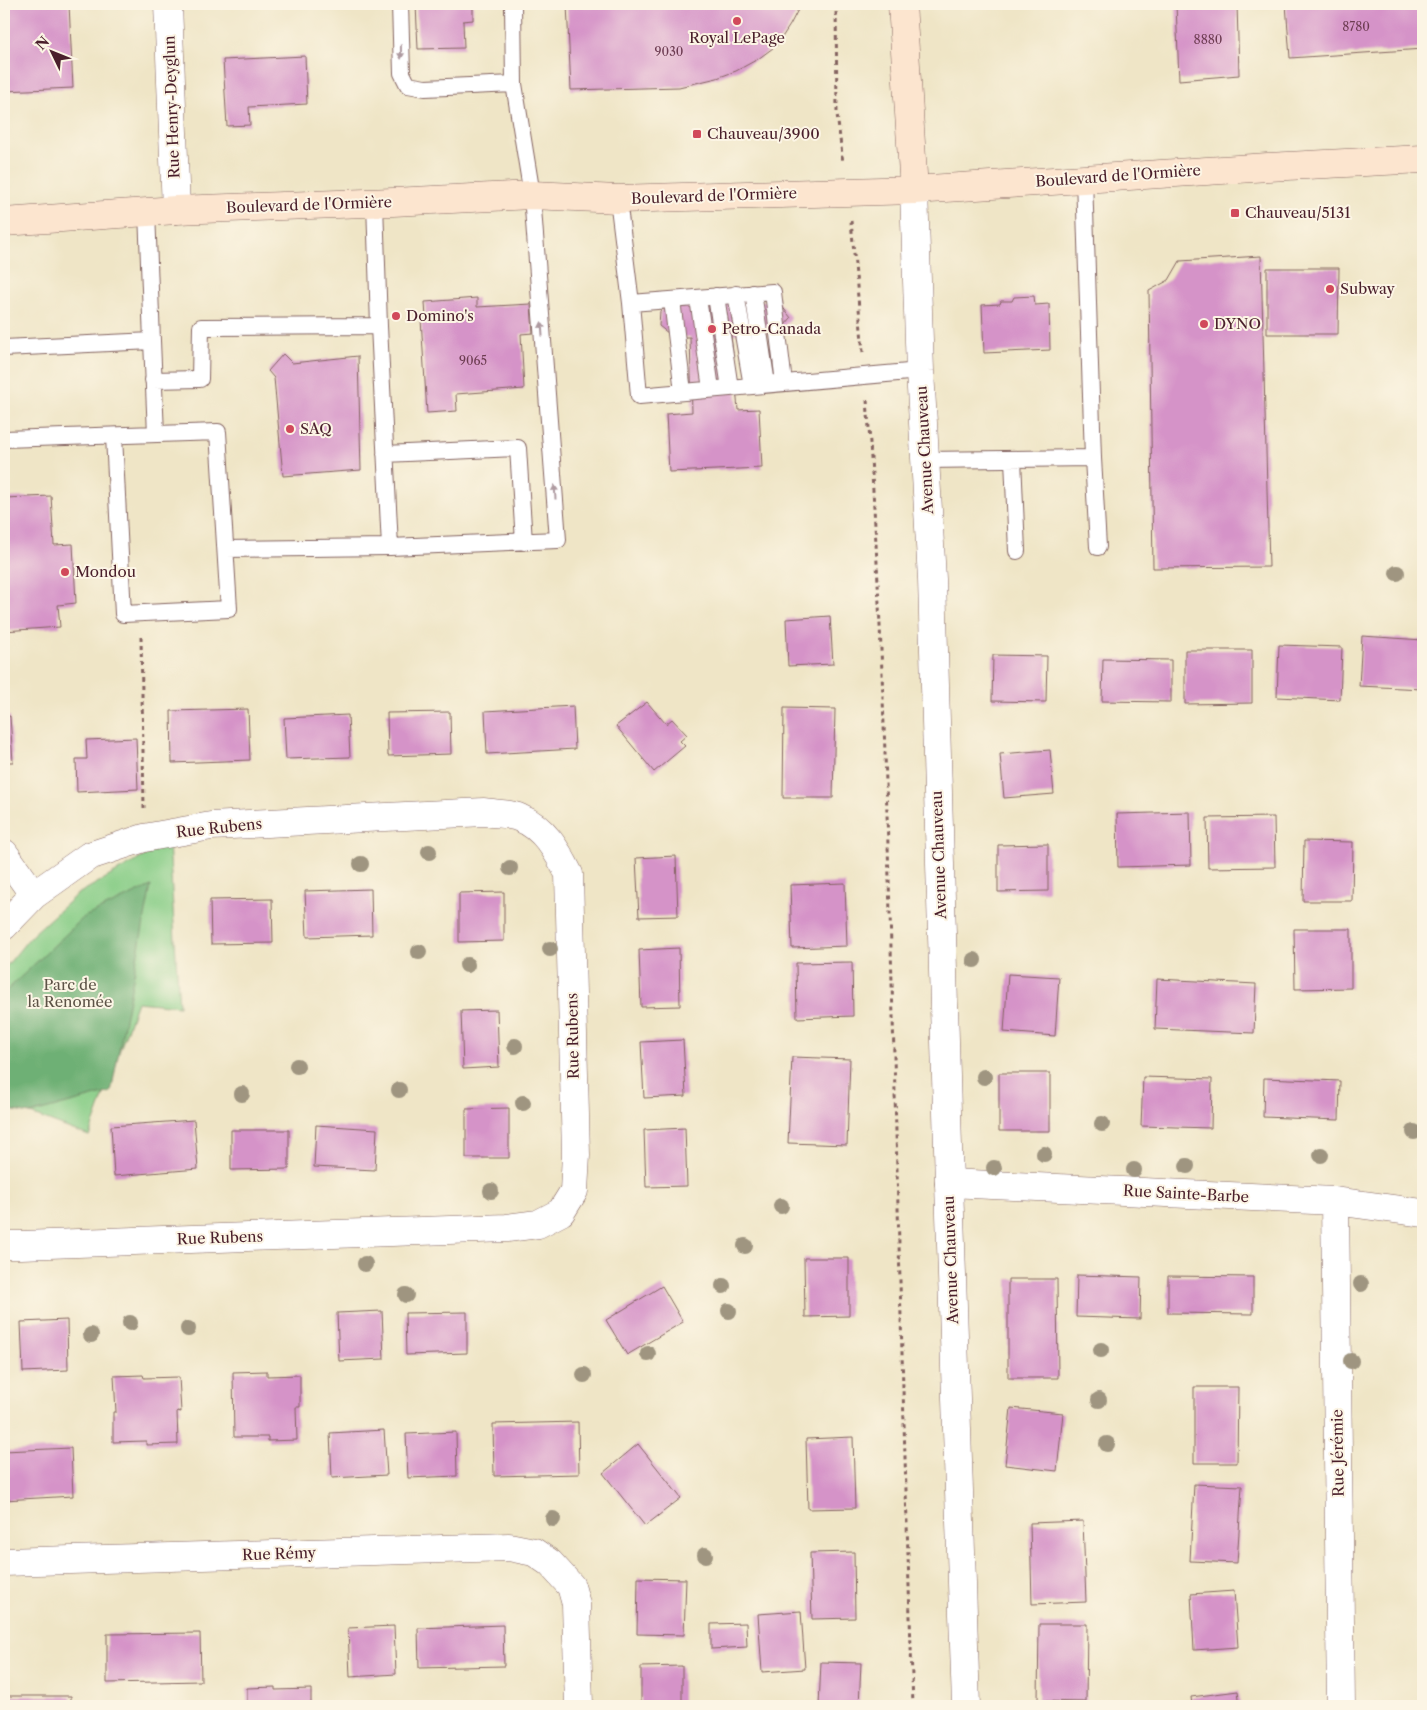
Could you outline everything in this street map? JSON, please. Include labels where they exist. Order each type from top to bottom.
[{"type":"main road","name":"Avenue Chauveau","points":[[902,4],[914,190]]},
{"type":"main road","name":"Boulevard de l'Ormière","points":[[4,222],[176,210],[532,195],[618,199],[914,190],[1423,158]]},
{"type":"street","name":"Rue Henry-Deyglun","points":[[168,4],[176,210]]},
{"type":"street","name":"Avenue Chauveau","points":[[914,190],[920,370],[932,579],[966,1706]]},
{"type":"street","name":"Rue Rubens","points":[[4,926],[34,895],[89,856],[144,838],[211,826],[484,812],[520,817],[545,834],[569,874],[576,1155],[574,1191],[561,1212],[538,1224],[507,1228],[4,1245]]},
{"type":"street","points":[[4,853],[34,895]]},
{"type":"street","name":"Rue Sainte-Barbe","points":[[949,1183],[1335,1201],[1423,1212]]},
{"type":"street","name":"Rue Jérémie","points":[[1335,1201],[1342,1706]]},
{"type":"street","name":"Rue Rémy","points":[[4,1562],[509,1547],[534,1552],[550,1563],[571,1586],[576,1604],[579,1706]]},
{"type":"lane","points":[[400,4],[402,73],[408,85],[425,88],[514,84]]},
{"type":"lane","points":[[226,549],[390,547],[558,540],[532,195],[514,84],[513,4]]},
{"type":"lane","points":[[1084,178],[1093,458],[1098,546]]},
{"type":"lane","points":[[618,199],[631,303],[639,396],[920,370]]},
{"type":"lane","points":[[375,202],[390,547]]},
{"type":"lane","points":[[147,212],[156,434]]},
{"type":"lane","points":[[631,303],[774,292],[784,383]]},
{"type":"lane","points":[[753,293],[760,385]]},
{"type":"lane","points":[[736,294],[760,385]]},
{"type":"lane","points":[[716,296],[730,388]]},
{"type":"lane","points":[[698,298],[711,389]]},
{"type":"lane","points":[[672,300],[683,392]]},
{"type":"lane","points":[[153,380],[200,379],[201,327],[379,326]]},
{"type":"lane","points":[[4,348],[152,341]]},
{"type":"lane","points":[[4,440],[218,432],[229,609],[123,614],[114,436]]},
{"type":"lane","points":[[385,454],[518,448],[524,542]]},
{"type":"lane","points":[[925,460],[1093,458]]},
{"type":"lane","points":[[1013,459],[1017,551]]},
{"type":"path","points":[[836,4],[837,114],[855,260],[872,473],[888,830],[905,1480],[913,1706]]},
{"type":"path","points":[[141,634],[144,838]]},
{"type":"green space","name":"Parc de la Renomée","points":[[169,842],[179,1006],[137,1002],[89,1136],[4,1104],[4,969],[31,936],[76,895]]},
{"type":"green space","name":"Parc de la Renomée","points":[[151,886],[111,1092],[30,1114],[4,1109],[4,993],[84,917]]},
{"type":"building","points":[[4,4],[69,4],[73,88],[4,91]]},
{"type":"building","points":[[416,4],[473,4],[473,20],[463,21],[464,48],[418,49]]},
{"type":"building","points":[[567,4],[801,4],[777,45],[758,59],[736,71],[717,78],[679,87],[571,90]]},
{"type":"building","points":[[1176,4],[1237,4],[1239,75],[1179,80]]},
{"type":"building","points":[[1286,4],[1423,4],[1423,49],[1290,58]]},
{"type":"building","points":[[305,56],[307,104],[249,107],[250,125],[227,126],[223,60]]},
{"type":"building","points":[[1261,256],[1269,567],[1153,568],[1149,291],[1169,280],[1180,261]]},
{"type":"building","points":[[1267,268],[1339,268],[1338,334],[1267,334]]},
{"type":"building","points":[[1034,296],[1035,305],[1049,304],[1050,350],[984,353],[982,305],[1012,301],[1014,297]]},
{"type":"building","points":[[477,298],[477,307],[531,304],[533,333],[521,334],[524,389],[456,394],[457,411],[427,413],[421,319],[426,319],[425,302]]},
{"type":"building","points":[[778,301],[791,318],[779,332],[731,334],[738,410],[759,409],[762,468],[669,472],[666,414],[692,412],[690,337],[673,337],[659,326],[660,311],[674,303]]},
{"type":"building","points":[[283,354],[292,363],[358,356],[361,470],[283,476],[274,378],[268,371]]},
{"type":"building","points":[[51,496],[54,545],[73,544],[76,603],[58,605],[60,627],[4,631],[4,498]]},
{"type":"building","points":[[830,616],[833,664],[788,666],[786,619]]},
{"type":"building","points":[[1362,636],[1423,640],[1423,689],[1359,686]]},
{"type":"building","points":[[1279,645],[1342,647],[1340,700],[1277,697]]},
{"type":"building","points":[[1185,650],[1252,650],[1252,703],[1185,704]]},
{"type":"building","points":[[993,655],[1047,656],[1046,702],[992,701]]},
{"type":"building","points":[[1103,659],[1171,660],[1171,702],[1102,701]]},
{"type":"building","points":[[647,702],[666,724],[672,719],[687,735],[680,741],[685,746],[654,772],[616,726]]},
{"type":"building","points":[[573,706],[575,749],[487,754],[485,711]]},
{"type":"building","points":[[784,708],[835,709],[833,798],[783,798]]},
{"type":"building","points":[[248,709],[250,760],[172,763],[171,711]]},
{"type":"building","points":[[450,712],[451,754],[388,756],[387,713]]},
{"type":"building","points":[[348,715],[350,757],[286,759],[284,718]]},
{"type":"building","points":[[10,716],[13,762],[4,762],[4,717]]},
{"type":"building","points":[[136,738],[138,789],[77,792],[76,759],[87,759],[86,740]]},
{"type":"building","points":[[1050,750],[1054,794],[1004,798],[1000,754]]},
{"type":"building","points":[[1190,812],[1191,865],[1118,867],[1117,814]]},
{"type":"building","points":[[1274,817],[1275,867],[1208,868],[1207,818]]},
{"type":"building","points":[[1304,841],[1353,842],[1352,901],[1303,901]]},
{"type":"building","points":[[1048,844],[1048,891],[998,892],[998,845]]},
{"type":"building","points":[[676,856],[678,916],[639,917],[636,858]]},
{"type":"building","points":[[845,883],[847,946],[792,948],[790,885]]},
{"type":"building","points":[[371,889],[372,935],[307,937],[305,891]]},
{"type":"building","points":[[504,892],[504,941],[459,942],[459,893]]},
{"type":"building","points":[[272,899],[273,943],[211,944],[210,900]]},
{"type":"building","points":[[1294,929],[1351,929],[1351,988],[1295,989]]},
{"type":"building","points":[[679,948],[680,1006],[641,1007],[639,950]]},
{"type":"building","points":[[852,962],[853,1016],[797,1018],[796,963]]},
{"type":"building","points":[[1008,974],[1059,977],[1055,1036],[1004,1032]]},
{"type":"building","points":[[1157,979],[1256,984],[1254,1033],[1155,1029]]},
{"type":"building","points":[[497,1010],[499,1067],[463,1069],[461,1011]]},
{"type":"building","points":[[683,1040],[686,1096],[644,1098],[641,1042]]},
{"type":"building","points":[[792,1057],[850,1059],[847,1145],[788,1143]]},
{"type":"building","points":[[999,1073],[1050,1073],[1050,1131],[999,1131]]},
{"type":"building","points":[[1143,1077],[1212,1079],[1211,1128],[1141,1126]]},
{"type":"building","points":[[1264,1078],[1340,1081],[1339,1120],[1263,1117]]},
{"type":"building","points":[[509,1108],[509,1158],[466,1158],[466,1109]]},
{"type":"building","points":[[194,1120],[198,1169],[114,1176],[111,1126]]},
{"type":"building","points":[[316,1125],[377,1129],[375,1170],[314,1167]]},
{"type":"building","points":[[685,1128],[687,1186],[646,1187],[644,1130]]},
{"type":"building","points":[[231,1130],[289,1130],[289,1169],[231,1170]]},
{"type":"building","points":[[804,1258],[849,1258],[849,1316],[805,1317]]},
{"type":"building","points":[[1077,1275],[1141,1277],[1140,1319],[1076,1317]]},
{"type":"building","points":[[1168,1276],[1253,1277],[1253,1314],[1168,1313]]},
{"type":"building","points":[[1008,1279],[1057,1279],[1058,1378],[1008,1378]]},
{"type":"building","points":[[662,1286],[683,1322],[627,1355],[606,1320]]},
{"type":"building","points":[[382,1311],[384,1359],[339,1361],[337,1313]]},
{"type":"building","points":[[467,1312],[467,1353],[406,1355],[405,1313]]},
{"type":"building","points":[[67,1320],[68,1370],[23,1372],[21,1322]]},
{"type":"building","points":[[267,1371],[267,1376],[300,1375],[300,1407],[296,1407],[297,1440],[268,1441],[268,1437],[234,1437],[233,1372]]},
{"type":"building","points":[[143,1375],[144,1378],[179,1377],[181,1412],[177,1411],[178,1444],[146,1445],[146,1441],[113,1442],[113,1412],[116,1412],[114,1376]]},
{"type":"building","points":[[1194,1387],[1238,1387],[1237,1463],[1194,1463]]},
{"type":"building","points":[[1011,1408],[1063,1413],[1057,1471],[1005,1465]]},
{"type":"building","points":[[578,1422],[579,1474],[494,1476],[493,1424]]},
{"type":"building","points":[[384,1430],[387,1475],[332,1478],[330,1433]]},
{"type":"building","points":[[456,1432],[457,1476],[408,1478],[406,1434]]},
{"type":"building","points":[[853,1437],[855,1508],[808,1509],[806,1439]]},
{"type":"building","points":[[638,1444],[681,1498],[645,1526],[603,1473]]},
{"type":"building","points":[[71,1448],[73,1496],[4,1500],[4,1451]]},
{"type":"building","points":[[1194,1484],[1242,1486],[1237,1563],[1190,1561]]},
{"type":"building","points":[[1083,1521],[1086,1602],[1032,1604],[1030,1523]]},
{"type":"building","points":[[854,1552],[855,1618],[812,1619],[810,1553]]},
{"type":"building","points":[[638,1578],[686,1579],[684,1635],[637,1634]]},
{"type":"building","points":[[1234,1591],[1238,1647],[1194,1650],[1191,1594]]},
{"type":"building","points":[[801,1611],[805,1669],[762,1672],[758,1614]]},
{"type":"building","points":[[746,1623],[747,1647],[711,1649],[711,1624]]},
{"type":"building","points":[[1039,1624],[1087,1624],[1086,1702],[1038,1701]]},
{"type":"building","points":[[503,1625],[504,1666],[419,1668],[418,1628]]},
{"type":"building","points":[[394,1626],[396,1674],[350,1677],[348,1628]]},
{"type":"building","points":[[200,1633],[201,1681],[107,1683],[107,1634]]},
{"type":"building","points":[[821,1662],[861,1663],[859,1706],[819,1706]]},
{"type":"building","points":[[682,1666],[682,1706],[641,1706],[641,1667]]},
{"type":"building","points":[[275,1687],[275,1690],[311,1689],[311,1706],[247,1706],[247,1688]]},
{"type":"building","points":[[1238,1691],[1240,1706],[1192,1706],[1191,1697]]},
{"type":"building","points":[[4,1696],[71,1696],[71,1706],[4,1706]]},
{"type":"place","name":"Royal LePage","points":[[737,21]]},
{"type":"place","name":"Chauveau/3900","points":[[697,134]]},
{"type":"place","name":"Chauveau/5131","points":[[1235,213]]},
{"type":"place","name":"Subway","points":[[1330,289]]},
{"type":"place","name":"Domino's","points":[[396,316]]},
{"type":"place","name":"DYNO","points":[[1204,324]]},
{"type":"place","name":"Petro-Canada","points":[[712,329]]},
{"type":"place","name":"SAQ","points":[[290,429]]},
{"type":"place","name":"Mondou","points":[[65,572]]}]
